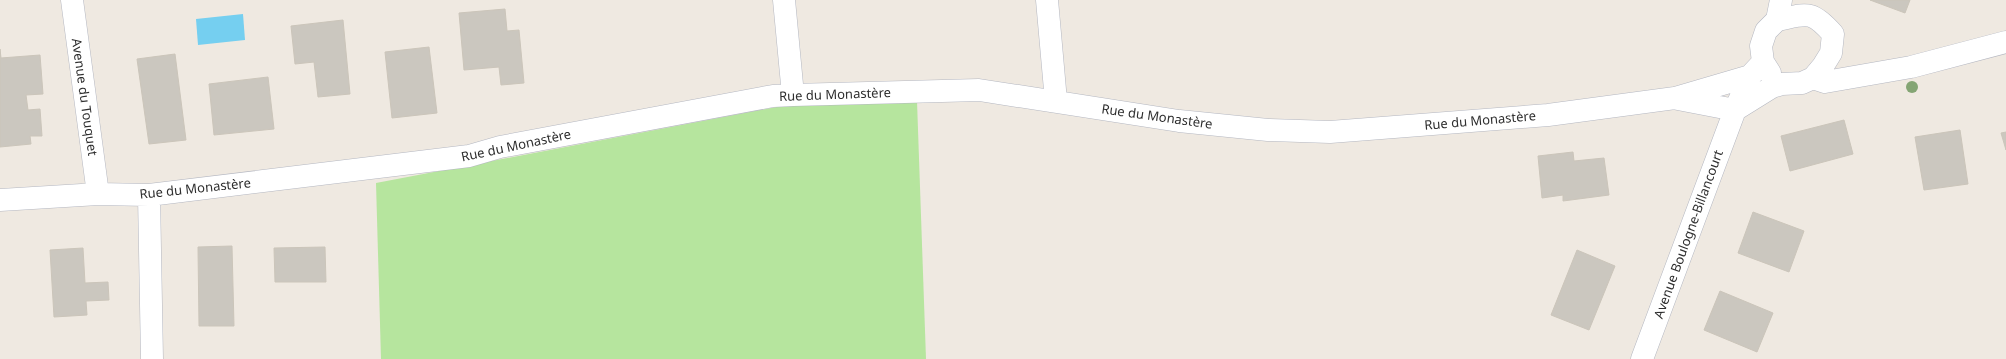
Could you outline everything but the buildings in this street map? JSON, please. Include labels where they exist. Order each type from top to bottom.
[{"type":"street","name":"Avenue du Touquet","points":[[72,0],[98,194]]},
{"type":"street","points":[[784,0],[793,95]]},
{"type":"street","points":[[1047,0],[1056,100]]},
{"type":"street","name":"Avenue Boulogne-Billancourt","points":[[1642,359],[1736,110],[1756,69],[1766,31],[1779,10],[1804,7],[1822,22],[1833,34],[1831,53],[1813,78]]},
{"type":"street","points":[[1736,110],[1772,87],[1782,84],[1802,83],[1813,78],[1825,82],[1911,67],[2006,42]]},
{"type":"street","points":[[1831,53],[1843,58],[1860,75]]},
{"type":"street","name":"Rue du Monastère","points":[[0,200],[98,194],[149,195],[469,156],[500,147],[773,96],[979,90],[1056,100],[1179,121],[1268,130],[1330,132],[1548,115],[1675,98],[1756,69]]},
{"type":"street","points":[[1756,69],[1769,72],[1782,84]]},
{"type":"street","name":"Rue du Monastère","points":[[1675,98],[1736,110]]},
{"type":"street","points":[[149,195],[152,359]]},
{"type":"green space","points":[[917,101],[926,359],[381,359],[376,183],[787,105]]},
{"type":"water","points":[[243,14],[245,40],[198,45],[196,19]]}]
